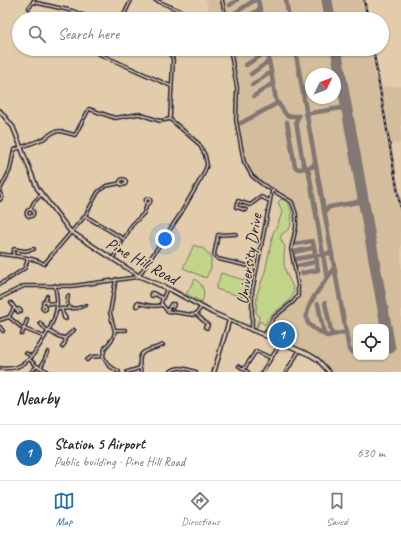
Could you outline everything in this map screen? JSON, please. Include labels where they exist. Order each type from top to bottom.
[{"type":"street","points":[[125,12],[131,0]]},
{"type":"street","points":[[155,0],[183,12]]},
{"type":"street","points":[[222,0],[225,12]]},
{"type":"street","points":[[29,8],[33,1],[76,12]]},
{"type":"street","points":[[104,56],[171,86]]},
{"type":"street","points":[[170,119],[171,56]]},
{"type":"street","points":[[231,56],[237,88],[236,120],[244,162],[252,176],[272,191],[290,201],[295,208],[296,224],[291,250],[299,288],[296,299],[274,317],[264,336]]},
{"type":"street","points":[[0,190],[2,183],[10,170],[12,151],[43,139],[54,132],[75,135],[90,108],[115,118],[139,114],[160,121],[170,119]]},
{"type":"street","name":"Pine Hill Road","points":[[0,111],[12,125],[33,181],[41,195],[70,231],[92,247],[113,258],[139,276],[166,288],[229,321],[299,350],[318,360],[329,372]]},
{"type":"street","points":[[0,298],[22,286],[72,286],[139,276],[181,213],[203,175],[207,165],[205,155],[199,144],[170,119]]},
{"type":"street","points":[[0,254],[36,259],[44,264],[70,231],[85,216],[98,192],[106,186],[121,183]]},
{"type":"street","name":"University Drive","points":[[252,330],[252,298],[272,191]]},
{"type":"street","points":[[0,193],[2,197],[0,200]]},
{"type":"street","points":[[30,210],[34,202],[41,195]]},
{"type":"street","points":[[246,210],[236,207],[238,202],[250,205],[261,197],[270,201]]},
{"type":"street","points":[[113,258],[132,225],[144,213],[147,204]]},
{"type":"street","points":[[85,216],[124,239]]},
{"type":"street","points":[[236,234],[218,234],[214,253],[216,258],[257,268]]},
{"type":"street","points":[[13,256],[14,249],[34,249]]},
{"type":"street","points":[[9,278],[24,268],[28,258]]},
{"type":"street","points":[[0,284],[6,280]]},
{"type":"street","points":[[116,280],[110,313],[115,330],[113,338],[105,348],[103,356],[108,364],[119,372]]},
{"type":"street","points":[[55,285],[57,291]]},
{"type":"street","points":[[0,368],[8,369],[19,367],[30,360],[48,332],[56,309],[58,285]]},
{"type":"street","points":[[166,288],[162,298],[162,305],[168,311],[189,315],[196,314],[201,307]]},
{"type":"street","points":[[154,295],[162,298]]},
{"type":"street","points":[[45,303],[47,296]]},
{"type":"street","points":[[68,296],[67,302],[69,308]]},
{"type":"street","points":[[41,299],[45,303],[57,304]]},
{"type":"street","points":[[0,315],[1,319],[9,317],[15,309],[11,303]]},
{"type":"street","points":[[138,303],[154,307],[162,305]]},
{"type":"street","points":[[56,309],[62,310],[78,308],[86,305]]},
{"type":"street","points":[[168,311],[170,306]]},
{"type":"street","points":[[62,310],[64,315]]},
{"type":"street","points":[[196,314],[206,324]]},
{"type":"street","points":[[9,317],[24,329],[45,337]]},
{"type":"street","points":[[22,334],[27,320]]},
{"type":"street","points":[[214,372],[229,321]]},
{"type":"street","points":[[40,323],[48,332],[65,338]]},
{"type":"street","points":[[65,338],[74,330]]},
{"type":"street","points":[[115,330],[126,330]]},
{"type":"street","points":[[62,347],[66,343],[65,338]]},
{"type":"street","points":[[262,372],[281,343]]},
{"type":"street","points":[[141,372],[140,356],[145,351],[163,345]]},
{"type":"street","points":[[286,372],[299,350]]},
{"type":"street","points":[[244,369],[256,351],[270,358]]},
{"type":"street","points":[[40,367],[48,352]]},
{"type":"street","points":[[26,353],[32,357]]},
{"type":"street","points":[[86,360],[91,357],[103,356]]},
{"type":"street","points":[[30,360],[37,366],[47,371]]},
{"type":"street","points":[[31,372],[37,366]]},
{"type":"street","points":[[239,366],[248,372]]},
{"type":"street","points":[[127,372],[140,368]]},
{"type":"street","points":[[170,372],[179,368],[196,372]]},
{"type":"shaded area","points":[[205,0],[221,0],[223,12],[209,12],[207,2]]},
{"type":"shaded area","points":[[224,0],[362,0],[364,12],[227,12]]},
{"type":"shaded area","points":[[232,56],[372,56],[401,225],[401,372],[331,372],[326,365],[314,356],[266,335],[275,318],[294,303],[299,297],[299,285],[292,249],[297,228],[297,210],[289,198],[258,180],[248,166],[244,157],[237,118],[238,88]]},
{"type":"shaded area","points":[[401,86],[401,143],[391,144],[382,87]]},
{"type":"green space","points":[[281,199],[288,203],[291,211],[290,228],[282,234],[280,238],[285,247],[285,269],[293,286],[294,292],[288,302],[271,315],[265,325],[260,321],[256,329],[259,317],[256,312],[257,294],[265,272],[273,233],[282,212],[278,202]]},
{"type":"green space","points":[[194,245],[204,249],[211,257],[211,268],[206,278],[183,268]]},
{"type":"green space","points":[[221,273],[247,281],[242,297],[216,289]]},
{"type":"green space","points":[[195,279],[200,283],[203,289],[204,295],[202,302],[186,294]]},
{"type":"taxiway","points":[[230,5],[237,0]]},
{"type":"taxiway","points":[[236,12],[255,0]]},
{"type":"taxiway","points":[[258,0],[261,12]]},
{"type":"taxiway","points":[[286,0],[288,12]]},
{"type":"taxiway","points":[[255,12],[260,9]]},
{"type":"taxiway","points":[[246,65],[260,56]]},
{"type":"taxiway","points":[[268,56],[276,100],[287,116],[298,116]]},
{"type":"taxiway","points":[[296,56],[349,349],[353,352]]},
{"type":"taxiway","points":[[251,74],[269,61]]},
{"type":"taxiway","points":[[252,85],[271,72]]},
{"type":"taxiway","points":[[254,96],[273,83]]},
{"type":"taxiway","points":[[341,108],[344,105],[345,100]]},
{"type":"taxiway","points":[[241,123],[276,104]]},
{"type":"taxiway","points":[[305,114],[341,108],[347,112]]},
{"type":"taxiway","points":[[299,116],[296,121],[303,163],[309,173],[327,278]]},
{"type":"taxiway","points":[[287,122],[295,167],[299,169],[312,167],[315,162]]},
{"type":"taxiway","points":[[358,202],[362,195]]},
{"type":"taxiway","points":[[325,212],[329,207],[358,202],[363,203],[365,208]]},
{"type":"taxiway","points":[[295,244],[313,242],[318,270],[302,273]]},
{"type":"taxiway","points":[[294,252],[312,248],[315,250]]},
{"type":"taxiway","points":[[296,259],[330,253],[332,254]]},
{"type":"taxiway","points":[[297,266],[315,262],[317,260]]},
{"type":"taxiway","points":[[334,267],[311,302],[307,317],[309,325],[327,336],[342,333]]},
{"type":"taxiway","points":[[325,303],[332,335]]},
{"type":"taxiway","points":[[318,304],[324,334]]},
{"type":"runway","points":[[327,0],[329,12]]},
{"type":"runway","points":[[337,56],[390,348]]},
{"type":"railway","points":[[364,0],[367,12]]},
{"type":"railway","points":[[374,56],[401,211]]},
{"type":"place","name":"Station 5 Airport","points":[[282,335]]}]
